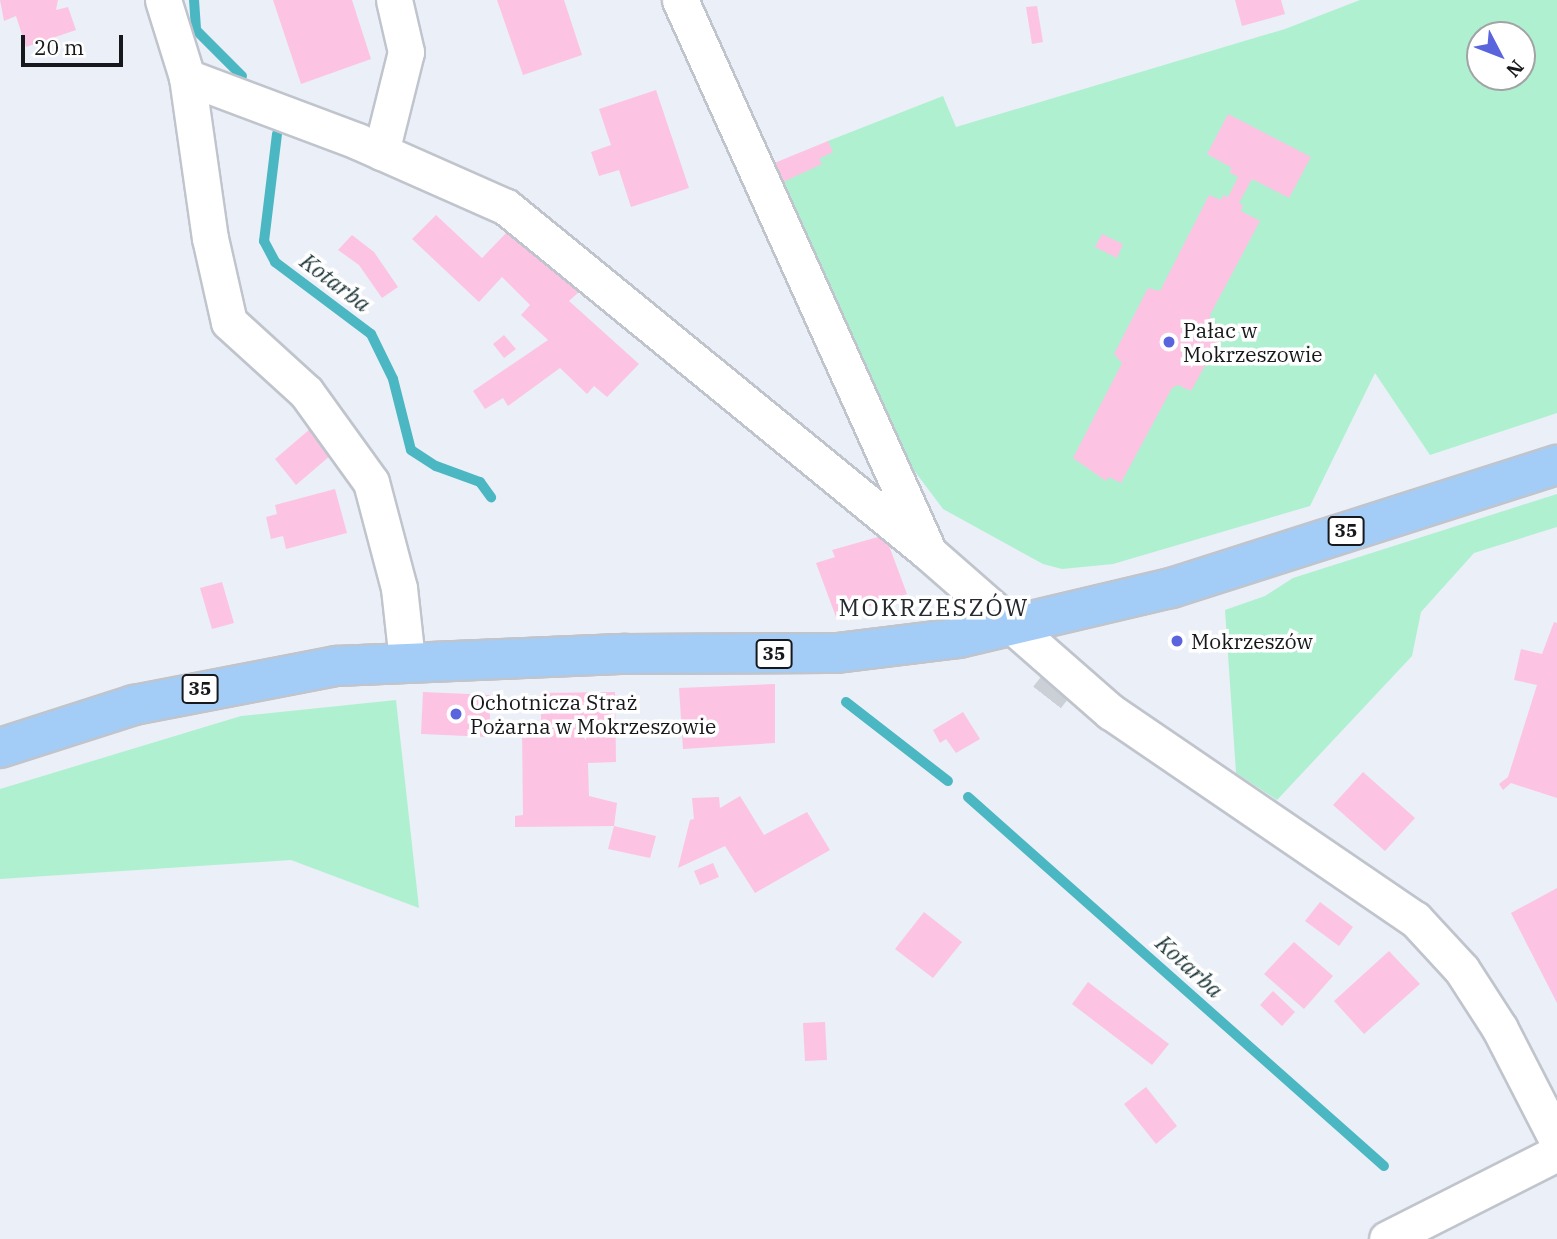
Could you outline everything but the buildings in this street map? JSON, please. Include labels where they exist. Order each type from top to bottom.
[{"type":"main road","name":"35","points":[[0,748],[134,705],[202,689],[336,666],[407,660],[837,653],[1015,628],[1171,588],[1557,464]]},
{"type":"street","points":[[163,0],[187,77],[209,238],[229,322],[306,392],[371,482],[399,587],[407,660]]},
{"type":"street","points":[[381,152],[407,52],[394,0]]},
{"type":"street","points":[[680,0],[928,552]]},
{"type":"street","points":[[187,77],[381,152],[506,207],[928,552],[1111,712],[1415,919],[1462,970],[1500,1028],[1557,1140]]},
{"type":"street","points":[[1387,1239],[1557,1153]]},
{"type":"green space","points":[[1360,0],[1557,0],[1557,413],[1430,455],[1375,373],[1310,506],[1113,564],[1062,569],[1043,564],[943,509],[907,461],[781,183],[828,141],[943,96],[956,127],[1285,29]]},
{"type":"green space","points":[[1557,494],[1557,527],[1474,553],[1421,612],[1412,656],[1277,800],[1236,773],[1225,610],[1265,596],[1293,578]]},
{"type":"green space","points":[[396,700],[419,908],[291,860],[0,879],[0,789],[241,716]]},
{"type":"waterway","name":"Kotarba","points":[[194,0],[196,30],[242,76]]},
{"type":"waterway","name":"Kotarba","points":[[277,134],[264,241],[275,262],[371,334],[393,379],[411,450],[436,466],[480,482],[491,497]]},
{"type":"waterway","name":"Kotarba","points":[[846,702],[948,781]]},
{"type":"waterway","name":"Kotarba","points":[[968,797],[1384,1166]]},
{"type":"tunnel","points":[[1047,697],[1069,669]]},
{"type":"place","name":"Pałac w Mokrzeszowie","points":[[1169,342]]},
{"type":"place","name":"Mokrzeszów","points":[[1177,641]]},
{"type":"place","name":"Ochotnicza Straż Pożarna w Mokrzeszowie","points":[[456,714]]},
{"type":"district","name":"MOKRZESZÓW","points":[[934,608]]}]
